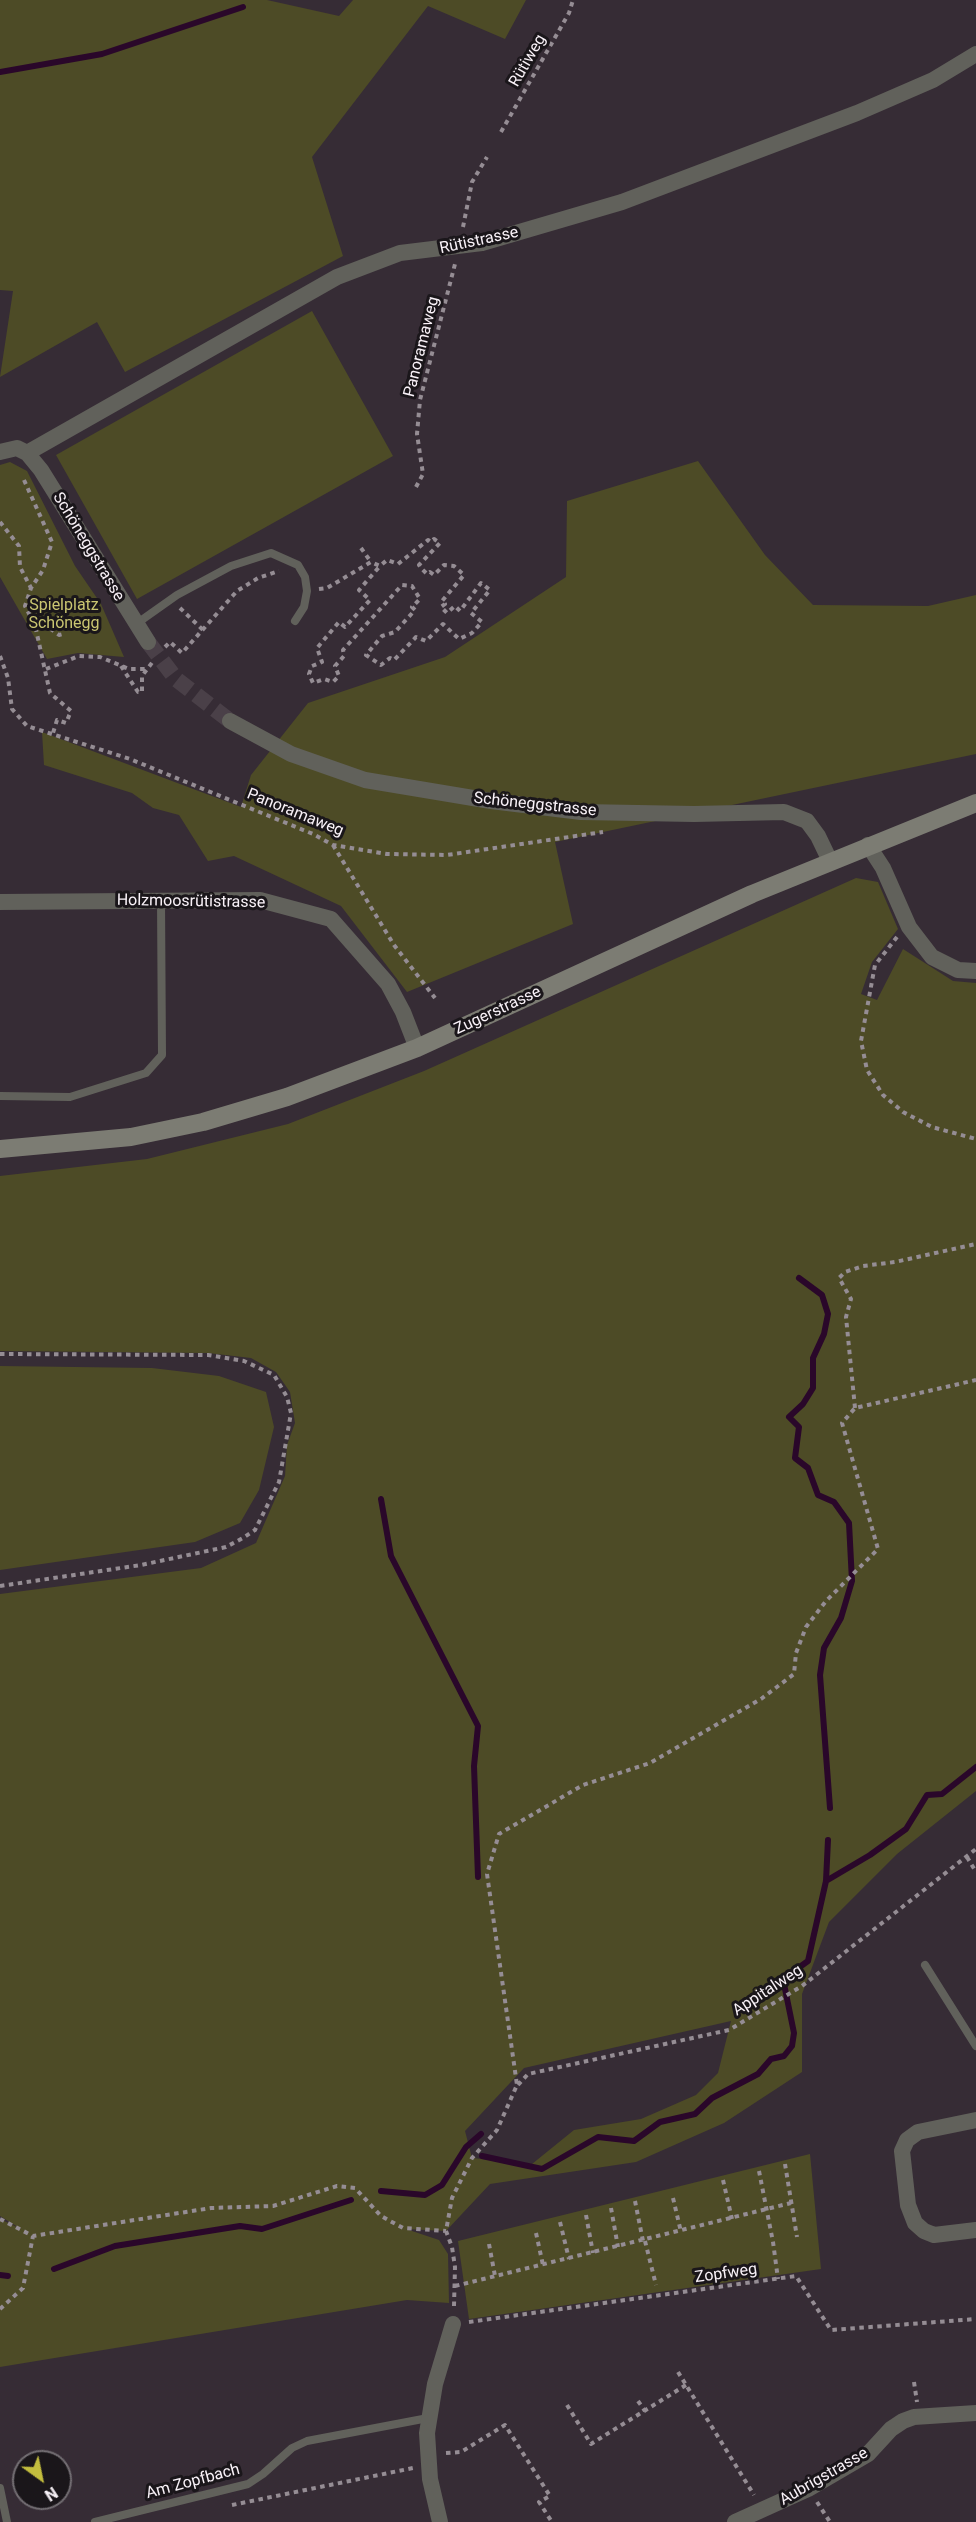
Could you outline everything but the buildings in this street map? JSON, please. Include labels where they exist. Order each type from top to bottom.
[{"type":"main road","name":"Zugerstrasse","points":[[0,1149],[131,1137],[203,1122],[287,1097],[417,1048],[752,894],[976,803]]},
{"type":"street","name":"Rütistrasse","points":[[0,453],[17,448],[27,453],[337,277],[400,254],[459,248],[622,202],[857,113],[933,80],[976,54]]},
{"type":"street","name":"Schöneggstrasse","points":[[27,453],[41,470],[148,642]]},
{"type":"street","name":"Schöneggstrasse","points":[[230,721],[291,754],[365,780],[491,801],[581,812],[694,814],[784,812],[807,821],[818,836],[830,861]]},
{"type":"street","points":[[868,846],[889,882],[909,927],[932,957],[943,965],[958,970],[976,971]]},
{"type":"street","name":"Holzmoosrütistrasse","points":[[0,902],[260,900],[331,919],[388,984],[403,1012],[417,1048]]},
{"type":"street","points":[[976,2120],[918,2132],[907,2140],[902,2151],[908,2205],[915,2223],[924,2231],[934,2235],[976,2230]]},
{"type":"street","points":[[440,2522],[427,2453],[428,2418],[435,2384],[453,2324]]},
{"type":"street","name":"Aubrigstrasse","points":[[735,2522],[764,2511],[868,2454],[891,2429],[903,2421],[914,2417],[976,2413]]},
{"type":"lane","points":[[135,624],[177,595],[231,566],[271,553],[298,565],[305,577],[308,591],[304,607],[295,621]]},
{"type":"lane","points":[[0,1096],[70,1097],[146,1073],[162,1055],[161,901]]},
{"type":"lane","points":[[925,1965],[976,2046]]},
{"type":"lane","name":"Am Zopfbach","points":[[95,2522],[248,2484],[292,2448],[307,2441],[428,2418]]},
{"type":"lane","points":[[0,2488],[7,2522]]},
{"type":"path","name":"Rütiweg","points":[[501,132],[569,13],[573,0]]},
{"type":"path","points":[[459,248],[472,182],[487,157]]},
{"type":"path","name":"Panoramaweg","points":[[416,487],[423,474],[417,434],[420,400],[459,248]]},
{"type":"path","points":[[17,473],[40,511],[52,542],[43,570],[31,588],[25,606],[35,625],[50,693],[70,711],[66,723],[57,720],[53,733]]},
{"type":"path","points":[[0,522],[19,546],[20,567],[31,588]]},
{"type":"path","points":[[434,539],[440,543],[419,566],[427,574],[430,572],[434,575],[444,565],[454,566],[464,575],[442,601],[445,603],[441,607],[447,613],[455,606],[460,611],[481,583],[490,590],[471,613],[482,622],[472,633],[459,639],[443,624],[426,641],[416,637],[394,660],[390,658],[381,664],[366,655],[382,636],[395,632],[416,610],[412,607],[420,599],[412,586],[402,585],[343,650],[344,656],[335,666],[339,676],[333,682],[324,679],[313,683],[309,674],[312,666],[322,662],[317,648],[339,622],[345,627],[370,600],[359,590],[380,566],[387,560],[398,564],[428,540],[431,542],[434,539]]},
{"type":"path","points":[[361,548],[371,562],[380,566]]},
{"type":"path","points":[[308,591],[327,588],[371,562]]},
{"type":"path","points":[[121,666],[138,692],[142,692],[142,676],[170,642],[182,653],[237,591],[258,578],[298,565]]},
{"type":"path","points":[[179,608],[202,630]]},
{"type":"path","points":[[35,625],[41,622],[59,635],[63,634]]},
{"type":"path","name":"Panoramaweg","points":[[0,656],[8,678],[12,710],[27,726],[130,759],[313,834],[333,845],[387,854],[447,855],[604,832]]},
{"type":"path","points":[[46,669],[79,656],[100,657],[121,666],[141,671],[146,669]]},
{"type":"path","points":[[333,845],[394,945],[435,998]]},
{"type":"path","points":[[909,927],[890,944],[875,965],[861,1041],[867,1070],[883,1095],[903,1112],[932,1126],[976,1139]]},
{"type":"path","points":[[855,1408],[846,1317],[851,1299],[839,1278],[845,1272],[863,1266],[895,1262],[976,1244]]},
{"type":"path","points":[[0,1353],[208,1355],[244,1361],[274,1375],[288,1396],[291,1413],[279,1482],[255,1530],[243,1538],[226,1547],[141,1565],[0,1586]]},
{"type":"path","points":[[453,2324],[455,2286],[452,2247],[446,2231],[452,2198],[472,2158],[497,2130],[517,2085],[487,1874],[498,1833],[583,1785],[650,1763],[761,1699],[794,1674],[796,1653],[806,1627],[826,1601],[878,1550],[842,1423],[855,1408],[976,1380]]},
{"type":"path","name":"Appitalweg","points":[[517,2085],[528,2074],[729,2030],[790,1994],[976,1849]]},
{"type":"path","points":[[967,1857],[976,1872]]},
{"type":"path","points":[[785,2164],[797,2237]]},
{"type":"path","points":[[759,2171],[778,2279]]},
{"type":"path","points":[[723,2180],[732,2219]]},
{"type":"path","points":[[0,2219],[33,2236],[211,2208],[273,2206],[337,2186],[355,2188],[381,2216],[403,2228],[446,2231]]},
{"type":"path","points":[[673,2198],[681,2232]]},
{"type":"path","points":[[635,2201],[656,2285]]},
{"type":"path","points":[[455,2286],[791,2203]]},
{"type":"path","points":[[611,2208],[618,2247]]},
{"type":"path","points":[[586,2215],[593,2253]]},
{"type":"path","points":[[560,2222],[569,2259]]},
{"type":"path","points":[[536,2233],[543,2265]]},
{"type":"path","points":[[0,2309],[23,2288],[33,2236]]},
{"type":"path","points":[[489,2244],[495,2276]]},
{"type":"path","name":"Zopfweg","points":[[453,2324],[796,2276],[831,2330],[976,2319]]},
{"type":"path","points":[[678,2372],[764,2511]]},
{"type":"path","points":[[567,2405],[591,2444],[686,2385]]},
{"type":"path","points":[[638,2400],[645,2411]]},
{"type":"path","points":[[427,2453],[461,2452],[505,2424],[550,2496],[539,2502],[552,2522]]},
{"type":"path","points":[[226,2506],[416,2468]]},
{"type":"green space","points":[[0,0],[267,0],[339,16],[353,0],[526,0],[505,39],[428,6],[312,157],[343,256],[125,372],[97,322],[0,377],[13,291],[0,290]]},
{"type":"green space","points":[[312,311],[393,456],[137,599],[56,455]]},
{"type":"green space","points":[[698,461],[765,555],[813,605],[928,606],[976,595],[976,754],[555,842],[573,924],[407,992],[341,906],[234,856],[208,861],[179,815],[153,808],[132,793],[44,765],[42,732],[241,807],[251,775],[308,703],[445,657],[566,577],[567,501]]},
{"type":"green space","name":"Spielplatz Schönegg","points":[[10,462],[27,471],[75,566],[101,604],[124,657],[78,653],[47,659],[0,577],[0,465]]},
{"type":"green space","points":[[856,878],[878,882],[898,929],[872,962],[861,994],[877,1000],[903,949],[953,981],[976,983],[976,1791],[897,1854],[829,1922],[802,1994],[802,2072],[724,2123],[636,2162],[490,2184],[446,2231],[406,2229],[439,2240],[448,2254],[449,2303],[407,2300],[0,2367],[0,2219],[21,2229],[0,2216],[0,1594],[201,1568],[256,1543],[285,1476],[287,1445],[295,1423],[290,1392],[276,1372],[251,1358],[208,1353],[0,1351],[0,1176],[147,1159],[288,1124],[424,1071]],"holes":[[[731,2021],[718,2073],[696,2095],[641,2119],[574,2130],[532,2164],[472,2158],[465,2131],[524,2068]]]},
{"type":"green space","points":[[0,1366],[152,1368],[219,1376],[266,1392],[274,1427],[259,1490],[240,1523],[195,1542],[0,1570]]},
{"type":"green space","points":[[810,2154],[821,2269],[469,2319],[458,2241]]},
{"type":"waterway","points":[[0,72],[102,54],[243,7]]},
{"type":"waterway","points":[[799,1278],[822,1295],[828,1314],[824,1334],[813,1358],[813,1388],[803,1404],[789,1417],[799,1427],[795,1458],[808,1468],[818,1495],[834,1502],[849,1523],[852,1581],[841,1618],[824,1648],[820,1675],[830,1808]]},
{"type":"waterway","points":[[381,1499],[391,1556],[478,1726],[474,1766],[478,1877]]},
{"type":"waterway","points":[[826,1881],[870,1855],[906,1829],[927,1795],[942,1794],[976,1767]]},
{"type":"waterway","points":[[482,2156],[542,2169],[598,2137],[634,2141],[660,2122],[695,2114],[712,2098],[758,2074],[771,2059],[784,2056],[792,2046],[794,2033],[783,1979],[808,1961],[826,1881],[828,1840]]},
{"type":"waterway","points":[[381,2191],[425,2195],[442,2185],[466,2147],[481,2134]]},
{"type":"waterway","points":[[54,2269],[115,2246],[240,2226],[262,2229],[351,2200]]},
{"type":"waterway","points":[[0,2275],[8,2276]]},
{"type":"tunnel","points":[[148,642],[176,679],[230,721]]}]
